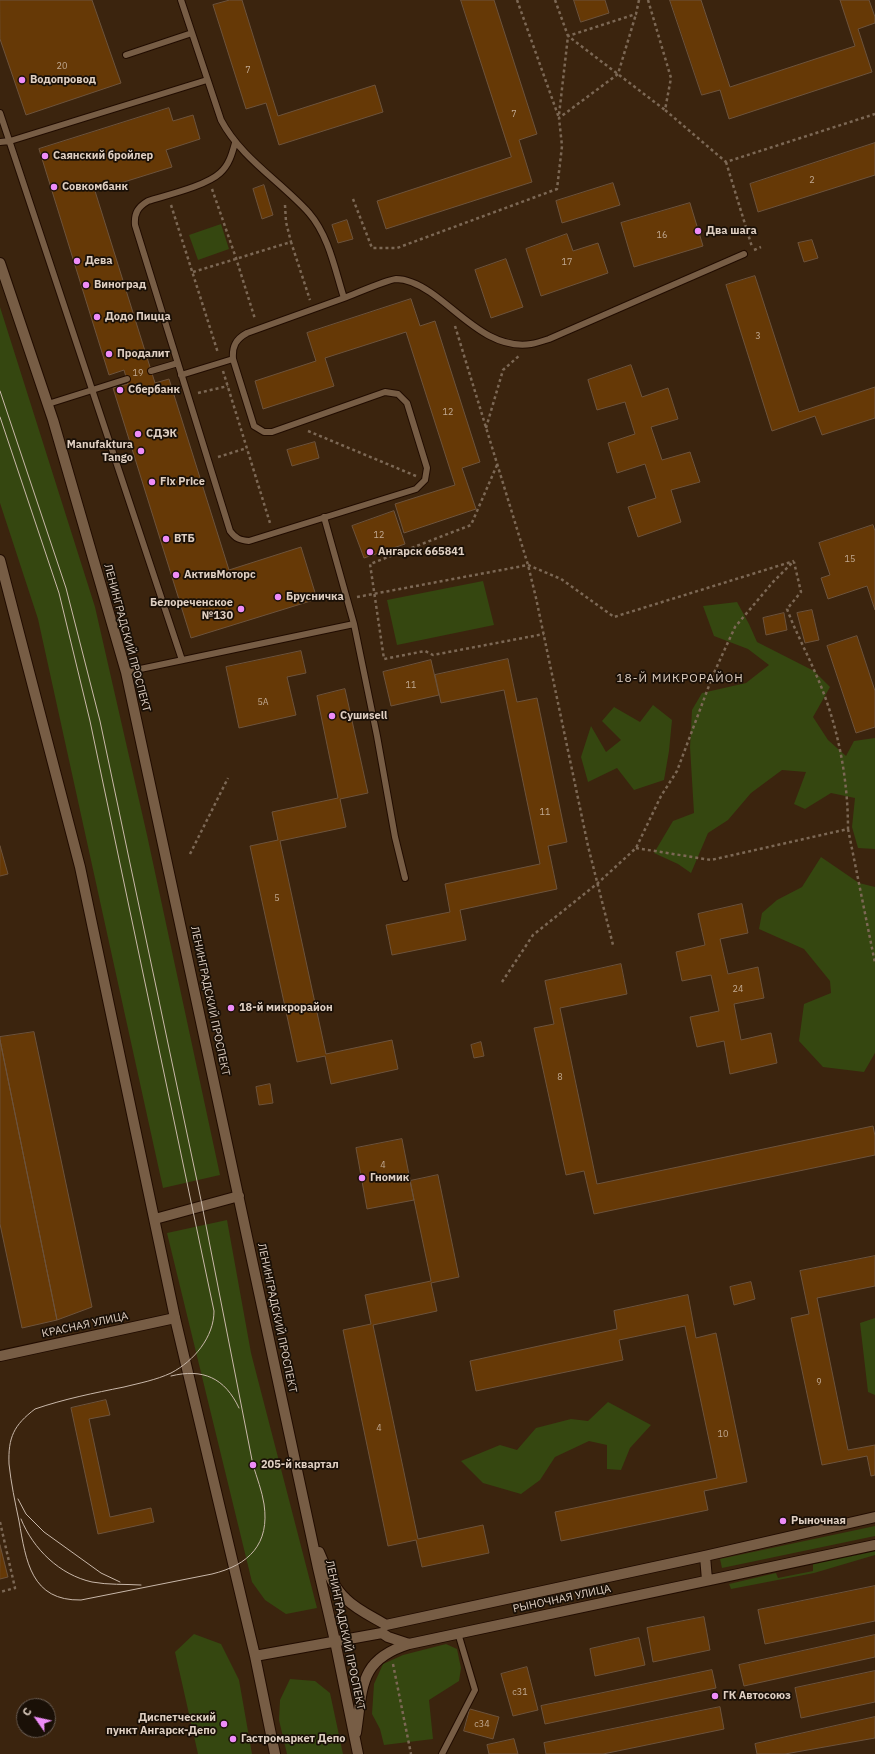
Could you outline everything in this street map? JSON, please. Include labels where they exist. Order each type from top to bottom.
[{"type":"main road","name":"ЛЕНИНГРАДСКИЙ ПРОСПЕКТ","points":[[0,263],[48,404],[126,672],[335,1640],[358,1754]]},
{"type":"main road","points":[[0,560],[80,867],[175,1318],[255,1656],[275,1754]]},
{"type":"main road","points":[[155,1219],[239,1196]]},
{"type":"main road","name":"КРАСНАЯ УЛИЦА","points":[[0,1356],[175,1318]]},
{"type":"main road","name":"РЫНОЧНАЯ УЛИЦА","points":[[255,1656],[335,1640],[875,1517]]},
{"type":"main road","points":[[311,1534],[325,1565],[341,1594],[355,1607],[384,1629]]},
{"type":"main road","name":"РЫНОЧНАЯ УЛИЦА","points":[[384,1629],[388,1637],[409,1644],[875,1545]]},
{"type":"main road","points":[[705,1556],[707,1580]]},
{"type":"main road","points":[[355,1741],[363,1684],[368,1671],[381,1656],[394,1649],[409,1644]]},
{"type":"lane","points":[[181,0],[221,120],[235,143],[309,214],[329,250],[344,298]]},
{"type":"lane","points":[[126,55],[192,33]]},
{"type":"lane","points":[[0,142],[10,141],[207,80]]},
{"type":"lane","points":[[0,113],[182,660]]},
{"type":"lane","points":[[235,143],[231,158],[225,168],[209,181],[148,201],[141,205],[134,217],[135,225],[230,531],[234,537],[240,540],[250,541],[416,489],[425,480],[427,468],[407,403],[398,394],[392,392],[385,392],[272,432],[258,430],[254,426],[233,359],[232,350],[240,337],[395,279],[414,283],[424,288],[475,327],[494,339],[512,344],[530,344],[548,340],[744,254]]},
{"type":"lane","points":[[182,375],[233,359]]},
{"type":"lane","points":[[151,371],[178,363]]},
{"type":"lane","points":[[48,404],[127,379]]},
{"type":"lane","points":[[324,517],[354,624],[377,736],[395,837],[405,878]]},
{"type":"lane","points":[[126,672],[354,624]]},
{"type":"lane","points":[[442,1754],[476,1690],[458,1634]]},
{"type":"path","points":[[353,199],[372,248],[397,248],[557,189],[562,146],[558,118],[516,0]]},
{"type":"path","points":[[555,0],[568,36],[558,118]]},
{"type":"path","points":[[558,118],[618,74],[639,0]]},
{"type":"path","points":[[648,0],[671,78],[665,110]]},
{"type":"path","points":[[568,36],[636,14]]},
{"type":"path","points":[[568,36],[665,110],[726,162],[753,250]]},
{"type":"path","points":[[726,162],[875,114]]},
{"type":"path","points":[[209,181],[236,258],[258,329]]},
{"type":"path","points":[[285,191],[286,222],[313,309]]},
{"type":"path","points":[[193,272],[291,242]]},
{"type":"path","points":[[448,305],[528,565],[544,634],[588,846],[613,945]]},
{"type":"path","points":[[486,429],[503,370],[530,344]]},
{"type":"path","points":[[188,396],[241,382]]},
{"type":"path","points":[[293,424],[425,480]]},
{"type":"path","points":[[208,460],[247,448]]},
{"type":"path","points":[[497,465],[471,525],[370,564],[384,659],[425,651],[433,656],[544,634]]},
{"type":"path","points":[[348,599],[528,565],[561,579],[614,617],[794,561]]},
{"type":"path","points":[[794,561],[801,592],[787,609],[797,636],[818,680],[838,738],[848,801],[848,829],[875,963]]},
{"type":"path","points":[[502,982],[533,935],[598,883],[636,848],[661,796],[677,771],[713,675],[735,627],[773,582],[794,561]]},
{"type":"path","points":[[190,854],[228,778]]},
{"type":"path","points":[[636,848],[711,860],[848,829]]},
{"type":"path","points":[[0,1522],[15,1588],[0,1592]]},
{"type":"path","points":[[393,1663],[412,1754]]},
{"type":"green space","points":[[221,224],[229,249],[198,260],[189,235]]},
{"type":"green space","points":[[0,307],[95,607],[147,835],[220,1175],[163,1188],[38,619],[0,503]]},
{"type":"green space","points":[[483,581],[494,625],[397,645],[387,600]]},
{"type":"green space","points":[[737,602],[757,642],[814,671],[830,687],[813,717],[828,740],[846,756],[854,741],[875,738],[875,849],[858,848],[852,827],[855,798],[831,793],[805,809],[794,804],[806,772],[782,770],[751,793],[728,820],[708,833],[691,873],[678,864],[654,853],[673,821],[694,813],[690,747],[692,710],[702,693],[746,683],[769,665],[748,649],[714,636],[703,606]]},
{"type":"green space","points":[[653,705],[672,720],[664,780],[634,790],[617,768],[588,782],[581,757],[591,726],[606,752],[621,740],[602,721],[614,707],[640,722]]},
{"type":"green space","points":[[821,857],[859,883],[875,887],[875,1053],[864,1072],[823,1067],[799,1041],[804,1004],[831,993],[830,981],[804,949],[759,929],[762,913],[777,900],[802,887]]},
{"type":"green space","points":[[227,1220],[251,1353],[317,1608],[286,1614],[265,1600],[252,1582],[167,1233]]},
{"type":"green space","points":[[875,1318],[875,1395],[868,1392],[860,1323]]},
{"type":"green space","points":[[608,1402],[651,1425],[630,1448],[621,1470],[607,1469],[607,1445],[589,1441],[555,1457],[540,1480],[521,1494],[483,1483],[461,1461],[500,1445],[517,1450],[536,1428],[571,1419],[588,1421]]},
{"type":"green space","points":[[875,1526],[875,1536],[722,1568],[720,1559]]},
{"type":"green space","points":[[875,1550],[875,1555],[814,1573],[731,1589],[729,1584],[776,1573],[778,1578],[813,1571],[813,1564]]},
{"type":"green space","points":[[194,1634],[221,1644],[239,1680],[252,1754],[198,1754],[175,1652]]},
{"type":"green space","points":[[446,1644],[457,1649],[461,1668],[459,1681],[429,1700],[433,1739],[384,1745],[380,1729],[372,1714],[374,1684],[383,1664],[403,1655]]},
{"type":"green space","points":[[290,1679],[315,1681],[330,1693],[343,1754],[287,1754],[279,1720],[280,1700]]},
{"type":"building","points":[[0,0],[92,0],[121,83],[26,115],[0,39]]},
{"type":"building","points":[[230,0],[242,0],[278,116],[375,85],[383,112],[279,145],[266,103],[246,109],[213,5]]},
{"type":"building","points":[[461,0],[494,0],[537,134],[519,140],[532,182],[386,229],[377,201],[511,157]]},
{"type":"building","points":[[574,0],[605,0],[609,13],[581,22]]},
{"type":"building","points":[[670,0],[701,0],[730,87],[855,46],[840,0],[869,0],[875,17],[875,23],[858,29],[872,72],[729,119],[720,90],[702,95]]},
{"type":"building","points":[[169,108],[173,121],[193,115],[200,139],[166,150],[172,167],[95,191],[155,383],[169,379],[229,570],[301,547],[317,599],[191,638],[113,388],[128,384],[124,370],[109,375],[39,149]]},
{"type":"building","points":[[875,143],[875,175],[758,212],[750,184]]},
{"type":"building","points":[[613,183],[620,205],[562,223],[556,201]]},
{"type":"building","points":[[264,185],[273,215],[262,219],[253,189]]},
{"type":"building","points":[[690,203],[703,246],[634,267],[621,223]]},
{"type":"building","points":[[347,220],[353,239],[338,243],[332,225]]},
{"type":"building","points":[[567,234],[573,251],[598,243],[608,273],[541,296],[526,249]]},
{"type":"building","points":[[812,240],[818,258],[804,262],[798,243]]},
{"type":"building","points":[[506,259],[523,307],[491,318],[475,270]]},
{"type":"building","points":[[755,276],[799,412],[875,387],[875,418],[822,435],[815,416],[772,431],[726,285]]},
{"type":"building","points":[[411,299],[420,326],[435,321],[480,462],[462,468],[476,509],[404,533],[395,504],[455,485],[406,332],[325,358],[334,386],[263,409],[255,381],[316,361],[307,333]]},
{"type":"building","points":[[631,365],[642,397],[668,388],[678,419],[651,427],[662,460],[690,452],[700,482],[671,490],[681,522],[638,537],[628,507],[656,498],[645,464],[617,473],[608,443],[635,434],[625,402],[597,410],[588,380]]},
{"type":"building","points":[[315,442],[319,458],[292,466],[287,450]]},
{"type":"building","points":[[394,511],[405,544],[364,558],[352,526]]},
{"type":"building","points":[[873,525],[875,531],[875,610],[867,586],[828,599],[821,578],[830,575],[819,543]]},
{"type":"building","points":[[812,610],[819,640],[805,643],[797,613]]},
{"type":"building","points":[[784,613],[787,630],[766,635],[763,618]]},
{"type":"building","points":[[857,636],[875,691],[875,727],[856,733],[827,646]]},
{"type":"building","points":[[301,651],[306,673],[287,677],[296,715],[239,728],[226,667]]},
{"type":"building","points":[[508,659],[517,702],[537,698],[567,842],[548,846],[557,889],[460,910],[466,940],[392,955],[386,925],[450,912],[445,884],[540,864],[504,690],[441,703],[435,675]]},
{"type":"building","points":[[431,660],[439,695],[391,706],[383,672]]},
{"type":"building","points":[[345,689],[368,793],[340,799],[346,827],[280,841],[326,1054],[392,1040],[398,1069],[331,1084],[325,1056],[297,1062],[250,846],[278,840],[272,812],[338,798],[317,696]]},
{"type":"building","points":[[0,846],[8,874],[0,876]]},
{"type":"building","points":[[742,904],[748,933],[720,939],[728,974],[758,967],[764,998],[734,1004],[741,1040],[771,1033],[777,1063],[730,1074],[724,1041],[697,1047],[690,1017],[719,1011],[711,975],[682,981],[676,952],[705,945],[698,914]]},
{"type":"building","points":[[621,964],[627,994],[560,1008],[597,1184],[873,1126],[875,1136],[875,1155],[594,1214],[584,1171],[566,1175],[534,1028],[554,1024],[545,981]]},
{"type":"building","points":[[34,1032],[92,1307],[57,1320],[0,1040],[0,1037]]},
{"type":"building","points":[[0,1040],[57,1320],[22,1328],[0,1224]]},
{"type":"building","points":[[481,1042],[484,1056],[474,1058],[471,1045]]},
{"type":"building","points":[[270,1084],[273,1103],[259,1105],[256,1087]]},
{"type":"building","points":[[402,1139],[414,1200],[367,1209],[356,1148]]},
{"type":"building","points":[[438,1175],[459,1277],[431,1283],[437,1311],[373,1325],[418,1539],[483,1525],[489,1553],[422,1567],[416,1540],[388,1546],[343,1330],[371,1324],[365,1295],[431,1281],[410,1181]]},
{"type":"building","points":[[875,1256],[875,1286],[817,1298],[848,1450],[875,1445],[875,1475],[871,1476],[867,1456],[822,1465],[791,1318],[809,1314],[800,1271]]},
{"type":"building","points":[[751,1282],[755,1299],[734,1305],[730,1287]]},
{"type":"building","points":[[688,1295],[696,1338],[716,1333],[747,1482],[704,1491],[708,1510],[561,1541],[555,1512],[717,1478],[685,1326],[619,1340],[623,1360],[476,1391],[470,1361],[617,1329],[614,1311]]},
{"type":"building","points":[[106,1400],[110,1415],[89,1419],[110,1517],[151,1508],[154,1522],[98,1534],[71,1408]]},
{"type":"building","points":[[0,1545],[8,1577],[0,1579]]},
{"type":"building","points":[[875,1586],[875,1621],[765,1644],[758,1610]]},
{"type":"building","points":[[704,1617],[710,1650],[653,1662],[647,1628]]},
{"type":"building","points":[[875,1635],[875,1657],[744,1686],[739,1665]]},
{"type":"building","points":[[639,1638],[645,1665],[595,1676],[590,1649]]},
{"type":"building","points":[[527,1667],[538,1710],[513,1716],[501,1674]]},
{"type":"building","points":[[712,1670],[716,1688],[545,1724],[541,1706]]},
{"type":"building","points":[[875,1671],[875,1702],[801,1718],[795,1688]]},
{"type":"building","points":[[720,1707],[724,1729],[603,1754],[546,1754],[544,1743]]},
{"type":"building","points":[[470,1709],[499,1717],[493,1739],[464,1731]]},
{"type":"building","points":[[875,1717],[875,1738],[785,1754],[757,1754],[755,1744]]},
{"type":"building","points":[[514,1739],[518,1754],[489,1754],[487,1745]]},
{"type":"tram line","points":[[0,391],[66,588],[100,721],[201,1200],[253,1465],[263,1499],[265,1518],[264,1531],[260,1541],[254,1551],[237,1565],[212,1574],[81,1600],[64,1599],[51,1594],[41,1586],[34,1576],[29,1564],[22,1536],[9,1464],[11,1439],[14,1432],[17,1426],[35,1409],[68,1399],[148,1381],[171,1373],[187,1362],[201,1347],[211,1330],[214,1311],[90,721],[59,593],[0,417]]},
{"type":"tram line","points":[[171,1376],[193,1373],[212,1378],[227,1389],[239,1408]]},
{"type":"tram line","points":[[18,1499],[26,1514],[44,1532],[101,1573],[120,1582]]},
{"type":"tram line","points":[[21,1519],[26,1530],[40,1550],[59,1567],[69,1573],[80,1579],[92,1582],[141,1585]]},
{"type":"place","name":"Водопровод","points":[[22,80]]},
{"type":"place","name":"Саянский бройлер","points":[[45,156]]},
{"type":"place","name":"Совкомбанк","points":[[54,187]]},
{"type":"place","name":"Два шага","points":[[698,231]]},
{"type":"place","name":"Дева","points":[[77,261]]},
{"type":"place","name":"Виноград","points":[[86,285]]},
{"type":"place","name":"Додо Пицца","points":[[97,317]]},
{"type":"place","name":"Продалит","points":[[109,354]]},
{"type":"place","name":"Сбербанк","points":[[120,390]]},
{"type":"place","name":"СДЭК","points":[[138,434]]},
{"type":"place","name":"Manufaktura Tango","points":[[141,451]]},
{"type":"place","name":"Fix Price","points":[[152,482]]},
{"type":"place","name":"ВТБ","points":[[166,539]]},
{"type":"place","name":"Ангарск 665841","points":[[370,552]]},
{"type":"place","name":"АктивМоторс","points":[[176,575]]},
{"type":"place","name":"Брусничка","points":[[278,597]]},
{"type":"place","name":"Белореченское №130","points":[[241,609]]},
{"type":"place","name":"Сушиsell","points":[[332,716]]},
{"type":"place","name":"18-й микрорайон","points":[[231,1008]]},
{"type":"place","name":"Гномик","points":[[362,1178]]},
{"type":"place","name":"205-й квартал","points":[[253,1465]]},
{"type":"place","name":"Рыночная","points":[[783,1521]]},
{"type":"place","name":"ГК Автосоюз","points":[[715,1696]]},
{"type":"place","name":"Диспетческий пункт Ангарск-Депо","points":[[224,1724]]},
{"type":"place","name":"Гастромаркет Депо","points":[[233,1739]]},
{"type":"district","name":"18-Й МИКРОРАЙОН","points":[[680,679]]}]
